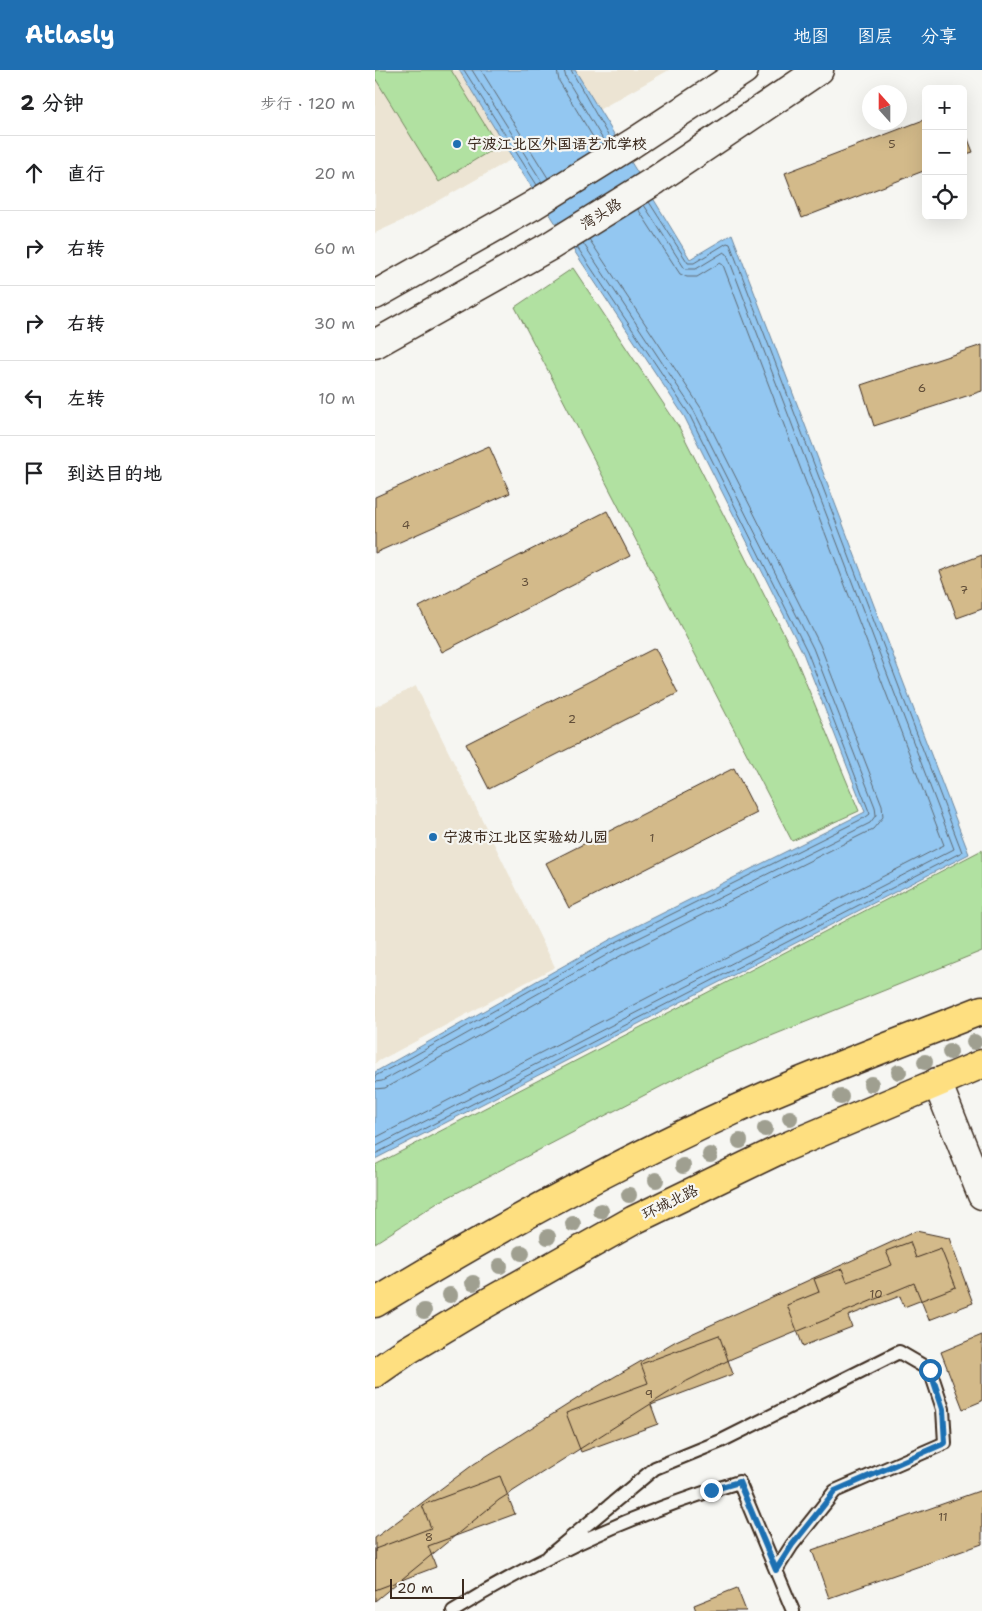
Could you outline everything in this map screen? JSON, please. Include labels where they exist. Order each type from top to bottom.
[{"type":"main road","points":[[375,295],[531,206],[633,143],[744,70]]},
{"type":"main road","name":"湾头路","points":[[375,344],[550,246],[656,180],[819,70]]},
{"type":"main road","points":[[375,1303],[476,1243],[609,1171],[768,1096],[982,1010]]},
{"type":"main road","name":"环城北路","points":[[375,1373],[408,1350],[633,1220],[781,1150],[982,1064]]},
{"type":"main road","points":[[937,1082],[982,1195]]},
{"type":"lane","points":[[549,1556],[655,1468],[721,1441],[899,1352],[930,1370],[943,1409],[945,1443],[835,1491],[792,1545],[776,1570]]},
{"type":"lane","points":[[453,1611],[549,1556],[641,1517],[739,1482],[793,1611]]},
{"type":"shaded area","name":"宁波江北区外国语艺术学校","points":[[375,70],[669,70],[410,217],[375,233]]},
{"type":"shaded area","name":"宁波市江北区实验幼儿园","points":[[416,686],[555,967],[375,1063],[375,707]]},
{"type":"green space","points":[[375,70],[451,70],[498,146],[439,182],[375,78]]},
{"type":"green space","points":[[573,268],[679,427],[793,652],[859,811],[792,841],[515,307]]},
{"type":"green space","points":[[982,850],[982,951],[714,1059],[439,1202],[375,1243],[375,1165]]},
{"type":"water","points":[[459,70],[575,70],[690,259],[732,234],[969,854],[375,1159],[375,1072],[613,938],[865,812],[803,653],[684,416],[517,165]]},
{"type":"building","points":[[922,121],[922,172],[802,218],[785,173],[897,130],[907,130],[907,126]]},
{"type":"building","points":[[967,136],[973,152],[967,154]]},
{"type":"building","points":[[982,345],[982,391],[874,426],[861,385]]},
{"type":"building","points":[[489,446],[510,493],[375,553],[375,497]]},
{"type":"building","points":[[607,511],[630,556],[442,652],[419,607]]},
{"type":"building","points":[[982,555],[982,609],[957,618],[940,571]]},
{"type":"building","points":[[655,648],[678,693],[489,789],[466,744]]},
{"type":"building","points":[[734,768],[757,813],[569,908],[546,863]]},
{"type":"building","points":[[916,1231],[949,1238],[973,1303],[929,1320],[914,1283],[731,1359],[687,1381],[499,1500],[375,1601],[375,1538],[474,1464],[583,1395],[676,1341]]},
{"type":"building","points":[[910,1242],[916,1258],[941,1249],[956,1287],[904,1307],[900,1296],[848,1316],[852,1327],[803,1346],[787,1305],[819,1292],[814,1279],[842,1269],[847,1282],[892,1265],[886,1251]]},
{"type":"building","points":[[719,1335],[733,1374],[651,1405],[658,1424],[581,1452],[566,1413],[648,1383],[641,1364]]},
{"type":"building","points":[[982,1335],[982,1401],[963,1409],[941,1352]]},
{"type":"building","points":[[500,1476],[515,1514],[428,1546],[436,1567],[375,1590],[375,1549],[431,1528],[422,1505]]},
{"type":"building","points":[[982,1490],[982,1544],[829,1598],[812,1550]]},
{"type":"building","points":[[737,1588],[746,1611],[696,1611],[694,1605]]},
{"type":"place","name":"宁波江北区外国语艺术学校","points":[[457,144]]},
{"type":"place","name":"宁波市江北区实验幼儿园","points":[[433,837]]},
{"type":"route","points":[[711,1490],[739,1482],[776,1570],[792,1545],[835,1491],[945,1443],[943,1409],[930,1370]]}]
